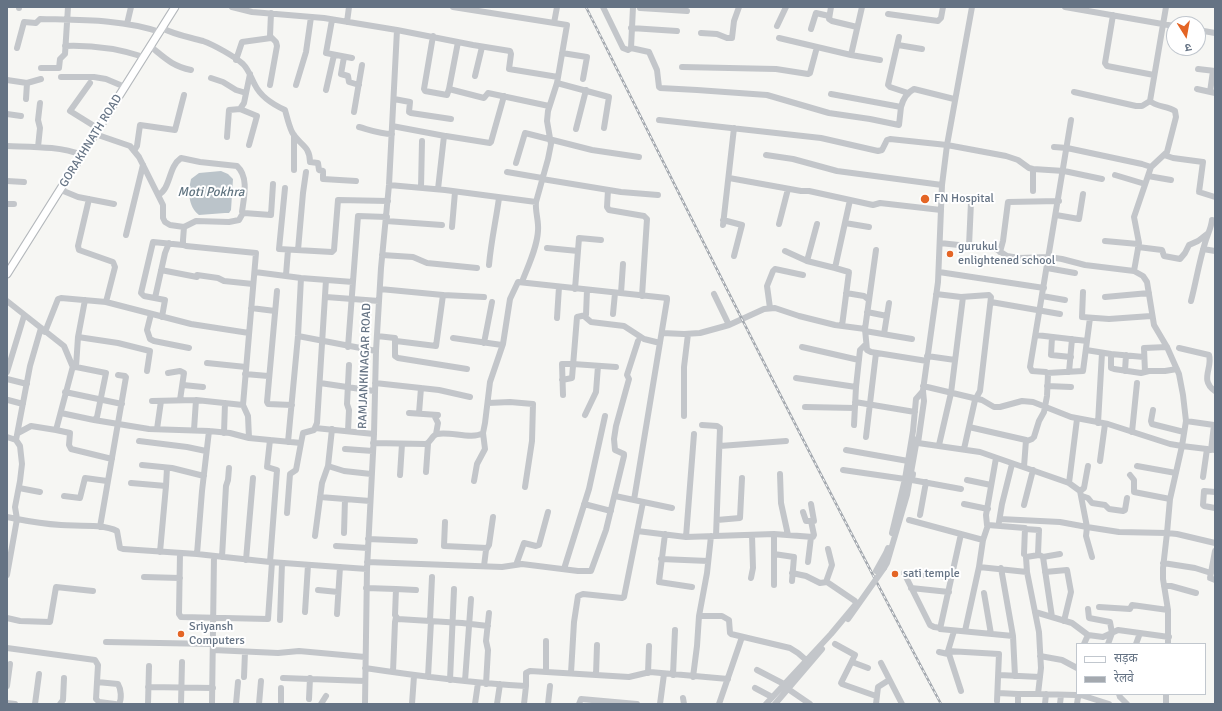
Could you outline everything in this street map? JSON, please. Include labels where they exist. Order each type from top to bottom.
[{"type":"main road","name":"GORAKHNATH ROAD","points":[[7,274],[175,7]]},
{"type":"street","points":[[41,68],[59,68],[60,59],[65,54],[68,7]]},
{"type":"street","points":[[127,24],[131,7]]},
{"type":"street","points":[[232,7],[252,12],[289,14],[347,22],[433,36],[482,47],[510,51],[510,70],[557,80],[610,97],[604,128]]},
{"type":"street","points":[[289,14],[290,7]]},
{"type":"street","points":[[347,22],[349,7]]},
{"type":"street","points":[[453,7],[567,25],[557,80],[548,111],[547,121],[550,139],[548,160],[536,202],[538,228],[537,237],[522,282]]},
{"type":"street","points":[[554,23],[557,7]]},
{"type":"street","points":[[603,7],[623,48],[628,50],[631,48],[649,52],[657,70],[660,88],[767,95],[829,113],[899,125],[903,99],[914,89],[954,99]]},
{"type":"street","points":[[631,48],[632,7]]},
{"type":"street","points":[[701,33],[718,34],[727,38],[732,38],[734,21],[739,7]]},
{"type":"street","points":[[777,26],[786,7]]},
{"type":"street","points":[[829,16],[831,7]]},
{"type":"street","points":[[851,55],[862,7]]},
{"type":"street","points":[[888,14],[938,21],[941,18],[943,7]]},
{"type":"street","points":[[775,704],[848,619],[884,568],[887,563],[907,494],[922,400],[939,272],[942,185],[947,146],[954,99],[972,7]]},
{"type":"street","points":[[1065,7],[1166,25]]},
{"type":"street","points":[[1074,92],[1136,106],[1142,106],[1150,101],[1166,7]]},
{"type":"street","points":[[640,8],[688,11]]},
{"type":"street","points":[[811,29],[816,10],[829,16],[832,21],[857,27]]},
{"type":"street","points":[[271,13],[271,38]]},
{"type":"street","points":[[1113,15],[1106,63],[1107,66],[1154,75]]},
{"type":"street","points":[[296,85],[306,52],[311,17]]},
{"type":"street","points":[[16,48],[25,22],[35,23],[40,19],[127,24],[170,32],[204,42],[243,64],[250,74],[255,87],[271,104],[285,110],[294,134],[294,170]]},
{"type":"street","points":[[332,20],[326,52],[327,54],[352,58]]},
{"type":"street","points":[[631,28],[677,31]]},
{"type":"street","name":"RAMJANKINAGAR ROAD","points":[[365,704],[366,588],[374,434],[374,391],[382,256],[388,202],[397,30]]},
{"type":"street","points":[[433,36],[425,90],[447,95],[458,42]]},
{"type":"street","points":[[236,60],[242,42],[271,38],[274,39],[277,46],[270,85]]},
{"type":"street","points":[[779,38],[851,55],[880,60]]},
{"type":"street","points":[[898,38],[898,45],[888,85],[908,93]]},
{"type":"street","points":[[898,45],[922,49]]},
{"type":"street","points":[[65,46],[102,48],[133,53],[144,57]]},
{"type":"street","points":[[150,46],[172,64],[191,70]]},
{"type":"street","points":[[475,76],[482,47]]},
{"type":"street","points":[[682,67],[781,70],[808,74],[810,73],[817,47]]},
{"type":"street","points":[[562,53],[587,58],[583,79]]},
{"type":"street","points":[[326,90],[334,55]]},
{"type":"street","points":[[344,57],[341,74],[348,76],[349,82],[359,85]]},
{"type":"street","points":[[354,112],[362,65]]},
{"type":"street","points":[[1196,89],[1213,93],[1214,71],[1198,69]]},
{"type":"street","points":[[240,109],[246,93],[250,74]]},
{"type":"street","points":[[60,77],[94,77],[106,79],[125,87]]},
{"type":"street","points":[[211,78],[246,93]]},
{"type":"street","points":[[7,80],[27,83],[41,79]]},
{"type":"street","points":[[26,99],[27,83]]},
{"type":"street","points":[[90,83],[70,111],[97,131],[130,146],[139,157],[158,196],[163,205],[163,218],[170,225],[184,227],[196,221],[229,222],[239,220],[243,213],[245,182],[242,172],[235,165],[200,162],[181,158],[173,168],[164,192],[158,196]]},
{"type":"street","points":[[449,89],[484,98],[488,93],[550,106]]},
{"type":"street","points":[[576,129],[586,90]]},
{"type":"street","points":[[831,94],[901,106]]},
{"type":"street","points":[[134,151],[137,146],[140,125],[175,130],[184,95]]},
{"type":"street","points":[[392,126],[490,143],[492,142],[504,96]]},
{"type":"street","points":[[394,98],[410,102],[409,112],[411,113],[451,119]]},
{"type":"street","points":[[1134,271],[1138,245],[1134,216],[1151,167],[1167,152],[1176,117],[1175,111],[1171,108],[1153,104],[1150,101]]},
{"type":"street","points":[[38,147],[40,128],[38,120],[40,103]]},
{"type":"street","points":[[227,137],[229,110],[240,109],[257,116],[249,145]]},
{"type":"street","points":[[7,114],[21,116]]},
{"type":"street","points":[[659,120],[821,138],[878,151],[882,150],[887,140],[890,139],[947,146],[1006,156],[1018,160],[1029,168],[1033,169],[1064,171],[1102,180]]},
{"type":"street","points":[[1071,120],[1064,171],[1030,369],[1032,371],[1047,373],[1083,371],[1090,318]]},
{"type":"street","points":[[359,127],[380,133],[392,134]]},
{"type":"street","points":[[734,128],[723,222],[742,224],[734,256]]},
{"type":"street","points":[[516,164],[524,133],[592,150],[639,157]]},
{"type":"street","points":[[294,134],[308,150],[310,162],[318,163],[319,170],[323,172],[324,179],[356,181]]},
{"type":"street","points":[[438,190],[445,136]]},
{"type":"street","points":[[421,188],[422,141]]},
{"type":"street","points":[[7,146],[38,147],[74,152],[82,155]]},
{"type":"street","points":[[1054,147],[1067,148],[1151,167]]},
{"type":"street","points":[[766,155],[793,159],[837,171],[942,185]]},
{"type":"street","points":[[1164,155],[1173,158],[1203,162],[1199,192],[1215,197]]},
{"type":"street","points":[[126,235],[143,165]]},
{"type":"street","points":[[1033,169],[1033,191]]},
{"type":"street","points":[[298,250],[306,172]]},
{"type":"street","points":[[507,172],[608,190],[658,195]]},
{"type":"street","points":[[1115,175],[1145,184]]},
{"type":"street","points":[[1148,176],[1172,180]]},
{"type":"street","points":[[729,178],[788,189],[809,191],[873,205],[880,203],[941,210]]},
{"type":"street","points":[[7,181],[24,182]]},
{"type":"street","points":[[243,213],[271,215],[273,184]]},
{"type":"street","points":[[389,185],[536,202]]},
{"type":"street","points":[[285,188],[279,249],[333,252],[338,200],[388,202]]},
{"type":"street","points":[[779,224],[788,189]]},
{"type":"street","points":[[60,190],[78,197],[114,204]]},
{"type":"street","points":[[608,190],[607,207],[609,210],[637,215],[647,219],[642,296]]},
{"type":"street","points":[[452,227],[455,192]]},
{"type":"street","points":[[1056,215],[1078,219],[1083,194]]},
{"type":"street","points":[[489,265],[491,239],[495,227],[500,198]]},
{"type":"street","points":[[89,199],[78,246],[79,250],[113,262],[114,267],[106,302]]},
{"type":"street","points":[[835,268],[850,200]]},
{"type":"street","points":[[1000,252],[1003,241],[1008,202],[1059,201]]},
{"type":"street","points":[[969,246],[971,202]]},
{"type":"street","points":[[7,204],[14,204]]},
{"type":"street","points":[[348,347],[358,216],[442,225]]},
{"type":"street","points":[[1104,241],[1138,245],[1162,250],[1164,256],[1180,259],[1189,245],[1198,241],[1207,234],[1211,229],[1212,220]]},
{"type":"street","points":[[845,223],[869,226]]},
{"type":"street","points":[[807,261],[816,224]]},
{"type":"street","points":[[183,245],[182,240],[184,227]]},
{"type":"street","points":[[1191,301],[1207,234]]},
{"type":"street","points":[[575,289],[579,238],[601,240]]},
{"type":"street","points":[[162,317],[165,301],[144,296],[141,292],[153,242],[255,252],[255,272],[243,405],[248,419],[249,438]]},
{"type":"street","points":[[155,298],[169,243]]},
{"type":"street","points":[[940,243],[996,250],[1007,256],[1019,258],[1049,257],[1086,265],[1134,271],[1146,279],[1151,316],[1154,325],[1167,347],[1179,374],[1186,421],[1170,499],[1163,563],[1163,579],[1168,610],[1169,641],[1140,633],[1118,630],[1103,637],[1088,635],[1072,624],[1035,612]]},
{"type":"street","points":[[547,248],[578,251]]},
{"type":"street","points":[[1203,249],[1215,251]]},
{"type":"street","points":[[286,276],[288,250]]},
{"type":"street","points":[[876,250],[865,330],[867,350],[876,353],[955,360]]},
{"type":"street","points":[[785,251],[807,261],[849,272],[842,324]]},
{"type":"street","points":[[382,256],[413,257],[427,263],[477,268]]},
{"type":"street","points":[[614,314],[622,264]]},
{"type":"street","points":[[1047,268],[1075,273]]},
{"type":"street","points":[[161,270],[218,278],[224,281],[254,284]]},
{"type":"street","points":[[770,308],[767,286],[774,270],[802,276]]},
{"type":"street","points":[[255,272],[301,278],[353,282]]},
{"type":"street","points":[[939,272],[1044,288]]},
{"type":"street","points":[[288,442],[298,336],[301,278]]},
{"type":"street","points":[[315,428],[317,423],[320,383],[326,280]]},
{"type":"street","points":[[474,481],[477,464],[485,449],[483,433],[490,382],[502,345],[510,299],[516,284],[522,282],[667,299],[634,500]]},
{"type":"street","points":[[557,318],[559,287]]},
{"type":"street","points":[[380,289],[443,296],[484,297]]},
{"type":"street","points":[[584,316],[586,315],[586,290]]},
{"type":"street","points":[[277,291],[268,376],[267,403],[292,405]]},
{"type":"street","points":[[1083,292],[1082,317],[1124,319],[1151,316]]},
{"type":"street","points":[[846,293],[864,296],[869,300]]},
{"type":"street","points":[[1105,297],[1149,293]]},
{"type":"street","points":[[714,294],[729,325]]},
{"type":"street","points":[[936,294],[963,297],[989,295],[991,297],[980,391],[976,398],[964,449]]},
{"type":"street","points":[[377,336],[393,337],[396,341],[436,346],[443,296]]},
{"type":"street","points":[[1042,296],[1065,300]]},
{"type":"street","points":[[939,445],[951,393],[963,297]]},
{"type":"street","points":[[7,575],[18,519],[15,507],[22,464],[20,446],[17,437],[30,366],[43,330],[59,298],[106,302],[191,324],[249,333]]},
{"type":"street","points":[[326,298],[379,301]]},
{"type":"street","points":[[56,430],[65,392],[74,366],[85,300]]},
{"type":"street","points":[[7,301],[24,316],[64,346],[74,366]]},
{"type":"street","points":[[484,343],[492,302]]},
{"type":"street","points":[[991,302],[1060,314]]},
{"type":"street","points":[[884,334],[889,303]]},
{"type":"street","points":[[251,308],[275,311]]},
{"type":"street","points":[[662,333],[688,334],[708,331],[729,325],[764,309],[775,308],[835,325],[842,324],[912,339]]},
{"type":"street","points":[[867,312],[887,316]]},
{"type":"street","points":[[151,314],[147,330],[150,339],[189,348]]},
{"type":"street","points":[[7,372],[24,316]]},
{"type":"street","points":[[562,380],[572,379],[577,317],[584,316],[592,322],[624,326],[644,339],[660,343]]},
{"type":"street","points":[[684,416],[684,366],[688,334]]},
{"type":"street","points":[[1036,334],[1087,341]]},
{"type":"street","points":[[298,336],[348,347],[376,351]]},
{"type":"street","points":[[1052,336],[1051,355],[1071,357]]},
{"type":"street","points":[[78,337],[118,343],[150,351]]},
{"type":"street","points":[[453,338],[502,345]]},
{"type":"street","points":[[1069,372],[1072,339]]},
{"type":"street","points":[[147,371],[150,351],[154,341]]},
{"type":"street","points":[[396,341],[395,356],[398,358],[467,369]]},
{"type":"street","points":[[7,517],[36,523],[113,529],[116,532],[120,548],[123,549],[340,567],[367,565],[502,567],[522,564],[590,571],[592,570],[606,530],[624,456],[624,454],[615,451],[615,432],[629,379],[628,375],[638,341]]},
{"type":"street","points":[[854,425],[859,360],[861,349],[866,344]]},
{"type":"street","points":[[802,347],[859,360]]},
{"type":"street","points":[[1144,372],[1144,348],[1167,347]]},
{"type":"street","points":[[1179,348],[1212,355],[1207,378],[1209,385],[1215,391]]},
{"type":"street","points":[[1086,350],[1144,358]]},
{"type":"street","points":[[1100,461],[1102,423],[1102,352]]},
{"type":"street","points":[[866,437],[876,353]]},
{"type":"street","points":[[1111,354],[1111,368],[1137,373],[1177,369]]},
{"type":"street","points":[[1125,371],[1126,355]]},
{"type":"street","points":[[207,364],[246,367]]},
{"type":"street","points":[[563,395],[562,364],[616,367]]},
{"type":"street","points":[[348,431],[349,410],[347,404],[349,365]]},
{"type":"street","points":[[74,366],[106,373],[97,418],[94,420]]},
{"type":"street","points":[[585,416],[596,392],[598,366]]},
{"type":"street","points":[[168,373],[184,373],[180,400]]},
{"type":"street","points":[[969,428],[1027,440],[1034,437],[1039,421],[1046,407],[1047,373]]},
{"type":"street","points":[[246,374],[268,376]]},
{"type":"street","points":[[100,527],[126,377],[118,375]]},
{"type":"street","points":[[796,378],[856,388]]},
{"type":"street","points":[[7,379],[27,384]]},
{"type":"street","points":[[320,383],[374,391]]},
{"type":"street","points":[[375,383],[439,390],[470,397]]},
{"type":"street","points":[[1132,432],[1137,383]]},
{"type":"street","points":[[183,385],[203,387]]},
{"type":"street","points":[[1047,386],[1071,387]]},
{"type":"street","points":[[419,413],[421,388]]},
{"type":"street","points":[[923,389],[976,398],[994,407],[1027,401],[1046,407],[1065,416],[1102,423],[1170,444],[1211,450]]},
{"type":"street","points":[[876,571],[887,552],[905,479],[917,398],[923,389]]},
{"type":"street","points":[[923,389],[924,401],[912,480],[961,489]]},
{"type":"street","points":[[65,392],[122,404]]},
{"type":"street","points":[[8,400],[23,404]]},
{"type":"street","points":[[152,401],[196,400],[243,405]]},
{"type":"street","points":[[194,430],[196,400]]},
{"type":"street","points":[[157,429],[161,401]]},
{"type":"street","points":[[488,403],[510,402],[533,404],[532,441],[525,487]]},
{"type":"street","points":[[224,432],[225,403]]},
{"type":"street","points":[[805,407],[870,404],[915,412]]},
{"type":"street","points":[[1153,410],[1151,421],[1152,424],[1184,432]]},
{"type":"street","points":[[409,412],[436,415],[438,423],[436,434],[428,444],[426,472]]},
{"type":"street","points":[[61,413],[94,420],[157,429],[224,432],[249,438],[301,443]]},
{"type":"street","points":[[564,569],[589,489],[605,416]]},
{"type":"street","points":[[1069,483],[1077,419]]},
{"type":"street","points":[[1186,421],[1214,425],[1211,450],[1203,477]]},
{"type":"street","points":[[693,676],[699,616],[708,561],[717,520],[720,446],[719,426],[702,424]]},
{"type":"street","points":[[7,436],[17,437],[32,426],[68,432],[70,433],[69,446],[71,449],[112,459]]},
{"type":"street","points":[[287,513],[290,474],[296,468],[303,433],[314,430],[315,428],[374,434]]},
{"type":"street","points":[[315,536],[322,483],[328,466],[332,429]]},
{"type":"street","points":[[197,554],[209,431]]},
{"type":"street","points":[[436,434],[480,435],[483,433]]},
{"type":"street","points":[[686,537],[694,434]]},
{"type":"street","points":[[180,553],[180,616],[268,620],[277,470],[267,467],[270,440]]},
{"type":"street","points":[[1024,467],[1027,440]]},
{"type":"street","points":[[139,441],[206,451]]},
{"type":"street","points":[[720,446],[786,441]]},
{"type":"street","points":[[373,443],[428,444]]},
{"type":"street","points":[[918,443],[980,452],[1033,470],[1069,483],[1092,503],[1105,505],[1110,509],[1125,510],[1127,498]]},
{"type":"street","points":[[400,475],[402,444]]},
{"type":"street","points":[[345,449],[373,451]]},
{"type":"street","points":[[846,450],[908,461]]},
{"type":"street","points":[[965,631],[987,525],[986,520],[996,458]]},
{"type":"street","points":[[999,522],[1012,464]]},
{"type":"street","points":[[142,465],[167,468],[204,476]]},
{"type":"street","points":[[328,466],[344,471],[372,474]]},
{"type":"street","points":[[1088,466],[1084,488],[1081,493],[1087,526],[1086,536],[1092,557]]},
{"type":"street","points":[[1137,466],[1176,473]]},
{"type":"street","points":[[160,552],[167,468]]},
{"type":"street","points":[[222,557],[226,486],[229,468]]},
{"type":"street","points":[[843,470],[905,479]]},
{"type":"street","points":[[1024,505],[1033,470]]},
{"type":"street","points":[[780,474],[781,503],[788,535]]},
{"type":"street","points":[[1130,475],[1134,480],[1134,492],[1170,499]]},
{"type":"street","points":[[64,496],[80,498],[85,478],[107,481]]},
{"type":"street","points":[[246,560],[253,478]]},
{"type":"street","points":[[717,520],[740,518],[742,478]]},
{"type":"street","points":[[967,480],[991,485]]},
{"type":"street","points":[[920,515],[926,482]]},
{"type":"street","points":[[131,483],[166,486]]},
{"type":"street","points":[[19,488],[40,492]]},
{"type":"street","points":[[1215,492],[1204,491],[1203,505],[1215,508]]},
{"type":"street","points":[[614,496],[672,508]]},
{"type":"street","points":[[320,497],[370,501]]},
{"type":"street","points":[[344,533],[346,499]]},
{"type":"street","points":[[571,673],[574,622],[578,596],[583,594],[624,597],[643,502]]},
{"type":"street","points":[[584,504],[611,511]]},
{"type":"street","points":[[811,504],[815,519],[811,521]]},
{"type":"street","points":[[964,504],[988,509]]},
{"type":"street","points":[[516,565],[524,543],[536,546],[539,544],[548,512]]},
{"type":"street","points":[[803,512],[806,521],[811,521]]},
{"type":"street","points":[[484,566],[493,517]]},
{"type":"street","points":[[909,520],[983,540]]},
{"type":"street","points":[[808,562],[811,537],[814,535],[811,521]]},
{"type":"street","points":[[445,522],[444,546],[487,548]]},
{"type":"street","points":[[999,522],[1025,529],[1039,530],[1038,552],[1041,556],[1045,572],[1052,617]]},
{"type":"street","points":[[987,525],[999,522],[1060,522],[1119,532],[1177,534],[1215,543]]},
{"type":"street","points":[[1024,554],[1025,529]]},
{"type":"street","points":[[637,531],[686,537],[774,534],[811,537]]},
{"type":"street","points":[[665,534],[659,582],[692,587]]},
{"type":"street","points":[[774,534],[774,585]]},
{"type":"street","points":[[940,628],[961,534]]},
{"type":"street","points":[[751,578],[753,568],[752,535]]},
{"type":"street","points":[[368,539],[415,541]]},
{"type":"street","points":[[336,546],[368,548]]},
{"type":"street","points":[[826,582],[832,565],[828,549]]},
{"type":"street","points":[[1215,551],[1210,579],[1215,580]]},
{"type":"street","points":[[774,554],[794,557],[792,581]]},
{"type":"street","points":[[1038,694],[1040,677],[1039,632],[1027,572],[1026,557],[1060,554]]},
{"type":"street","points":[[212,704],[214,556]]},
{"type":"street","points":[[661,559],[708,561]]},
{"type":"street","points":[[280,620],[282,563]]},
{"type":"street","points":[[1163,563],[1195,568],[1211,573]]},
{"type":"street","points":[[306,612],[308,565]]},
{"type":"street","points":[[337,614],[340,567]]},
{"type":"street","points":[[979,567],[1001,568],[1027,572]]},
{"type":"street","points":[[1001,568],[1013,636],[1015,676]]},
{"type":"street","points":[[1045,572],[1068,570],[1071,592],[1064,621]]},
{"type":"street","points":[[952,577],[905,572],[904,574],[930,625],[940,629],[1013,636]]},
{"type":"street","points":[[766,704],[831,634],[856,604],[855,601],[826,582],[820,583],[806,576],[792,573]]},
{"type":"street","points":[[144,577],[180,578]]},
{"type":"street","points":[[428,677],[432,577]]},
{"type":"street","points":[[1164,586],[1171,586],[1196,593]]},
{"type":"street","points":[[7,618],[50,622],[56,587],[93,591]]},
{"type":"street","points":[[366,588],[416,590]]},
{"type":"street","points":[[911,588],[949,592]]},
{"type":"street","points":[[393,672],[396,589]]},
{"type":"street","points":[[450,680],[454,589]]},
{"type":"street","points":[[318,590],[338,592]]},
{"type":"street","points":[[984,593],[991,634]]},
{"type":"street","points":[[464,681],[470,599]]},
{"type":"street","points":[[1099,607],[1130,609],[1132,605],[1168,610]]},
{"type":"street","points":[[1088,609],[1089,618],[1110,622],[1112,633],[1108,643]]},
{"type":"street","points":[[486,684],[488,650],[486,641],[489,613]]},
{"type":"street","points":[[699,616],[722,616],[728,618],[730,622],[730,633],[733,635],[790,648],[806,660]]},
{"type":"street","points":[[396,617],[398,619],[453,622],[488,626]]},
{"type":"street","points":[[673,675],[675,630]]},
{"type":"street","points":[[954,630],[948,652],[961,690]]},
{"type":"street","points":[[1136,643],[1140,633]]},
{"type":"street","points":[[1084,643],[1088,635]]},
{"type":"street","points":[[719,704],[742,637]]},
{"type":"street","points":[[546,641],[546,671]]},
{"type":"street","points":[[106,642],[213,644]]},
{"type":"street","points":[[835,644],[854,653],[855,657],[841,684],[876,696]]},
{"type":"street","points":[[596,675],[597,645]]},
{"type":"street","points":[[648,673],[649,646]]},
{"type":"street","points":[[7,648],[91,658],[95,660],[98,665],[97,700],[99,702],[115,704]]},
{"type":"street","points":[[213,650],[278,653],[299,651],[365,657]]},
{"type":"street","points":[[244,677],[245,652]]},
{"type":"street","points":[[939,652],[998,653],[1000,655],[997,701]]},
{"type":"street","points":[[1040,656],[1062,660],[1076,666]]},
{"type":"street","points":[[181,704],[182,662]]},
{"type":"street","points":[[852,662],[868,668]]},
{"type":"street","points":[[881,663],[902,704]]},
{"type":"street","points":[[7,686],[10,664]]},
{"type":"street","points":[[148,666],[148,704]]},
{"type":"street","points":[[365,668],[414,676],[486,684],[526,686]]},
{"type":"street","points":[[757,670],[784,684]]},
{"type":"street","points":[[524,704],[527,672],[546,671],[629,678],[648,673],[728,679]]},
{"type":"street","points":[[35,704],[39,674]]},
{"type":"street","points":[[660,704],[664,674]]},
{"type":"street","points":[[999,675],[1040,677]]},
{"type":"street","points":[[412,704],[414,676]]},
{"type":"street","points":[[60,704],[63,700],[64,678]]},
{"type":"street","points":[[283,678],[365,681]]},
{"type":"street","points":[[309,699],[310,678]]},
{"type":"street","points":[[876,704],[878,687],[889,680]]},
{"type":"street","points":[[259,704],[260,681]]},
{"type":"street","points":[[97,682],[118,684],[121,701],[119,704]]},
{"type":"street","points":[[236,704],[238,682]]},
{"type":"street","points":[[475,704],[478,682]]},
{"type":"street","points":[[498,704],[500,684]]},
{"type":"street","points":[[548,704],[550,686]]},
{"type":"street","points":[[148,687],[213,688]]},
{"type":"street","points":[[281,688],[281,704]]},
{"type":"street","points":[[755,688],[772,696]]},
{"type":"street","points":[[791,691],[810,704]]},
{"type":"street","points":[[998,693],[1076,695],[1078,701]]},
{"type":"street","points":[[1018,694],[1018,704]]},
{"type":"street","points":[[1045,704],[1046,694]]},
{"type":"street","points":[[1060,704],[1061,695]]},
{"type":"street","points":[[1078,701],[1081,695],[1093,701],[1109,704]]},
{"type":"street","points":[[1120,695],[1120,697],[1127,704]]},
{"type":"street","points":[[321,704],[326,696]]},
{"type":"street","points":[[579,704],[581,699],[637,704]]},
{"type":"street","points":[[7,703],[15,704]]},
{"type":"water","name":"Moti Pokhra","points":[[221,171],[228,174],[233,179],[231,210],[229,213],[199,215],[191,203],[189,189],[191,179],[199,173]]},
{"type":"railway","points":[[586,7],[805,444],[941,704]]},
{"type":"place","name":"FN Hospital","points":[[925,199]]},
{"type":"place","name":"gurukul enlightened school","points":[[950,254]]},
{"type":"place","name":"sati temple","points":[[895,574]]},
{"type":"place","name":"Sriyansh Computers","points":[[181,634]]}]
